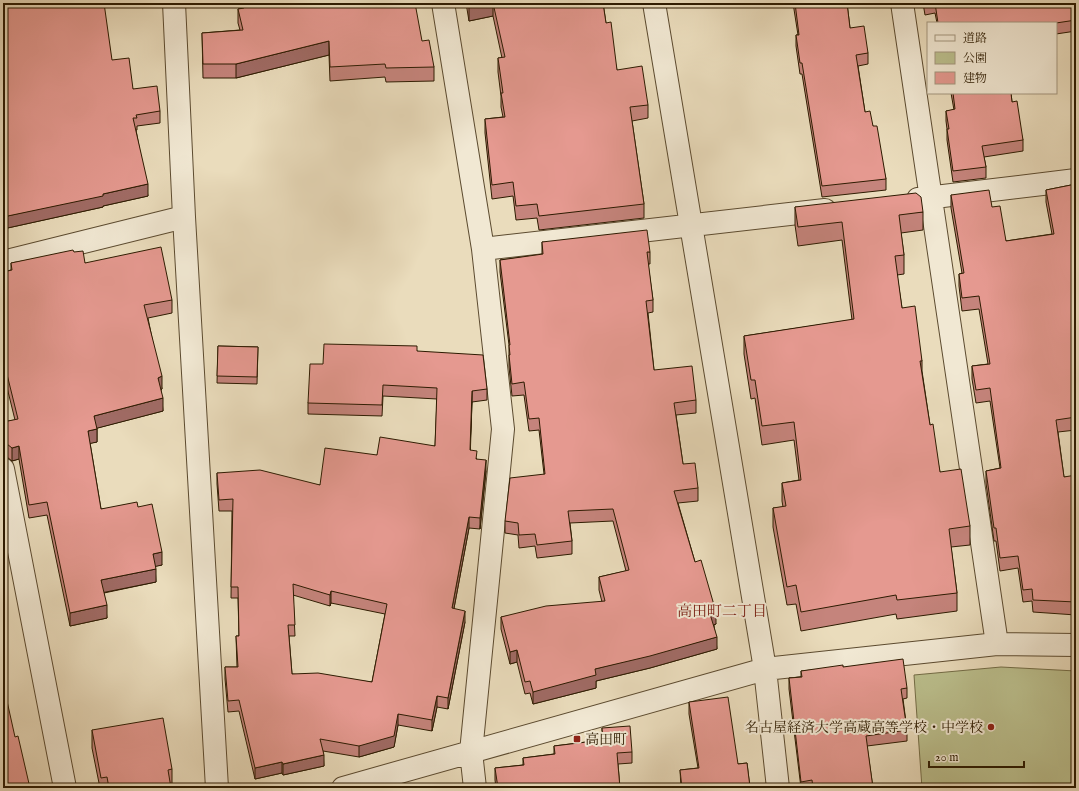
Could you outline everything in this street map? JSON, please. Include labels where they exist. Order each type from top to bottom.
[{"type":"street","points":[[174,3],[184,217],[217,788]]},
{"type":"street","points":[[443,3],[483,249],[503,429],[471,752],[475,788]]},
{"type":"street","points":[[654,3],[765,669],[778,788]]},
{"type":"street","points":[[902,3],[932,197],[997,644]]},
{"type":"street","points":[[901,201],[1076,180]]},
{"type":"street","points":[[483,249],[846,207]]},
{"type":"street","points":[[3,262],[184,217]]},
{"type":"street","points":[[3,469],[65,788]]},
{"type":"street","points":[[343,788],[765,669],[997,644],[1076,645]]},
{"type":"green space","name":"名古屋経済大学高蔵高等学校・中学校","points":[[1001,667],[1076,671],[1076,788],[922,788],[914,675]]},
{"type":"building","points":[[3,3],[104,3],[112,60],[129,58],[133,89],[157,86],[160,111],[136,115],[137,118],[133,118],[148,184],[103,194],[103,196],[3,217]]},
{"type":"building","points":[[244,3],[415,3],[422,41],[429,40],[434,67],[386,68],[385,64],[330,67],[329,41],[236,64],[203,64],[202,33],[243,30],[238,9],[244,8]]},
{"type":"building","points":[[468,3],[488,3],[469,7]]},
{"type":"building","points":[[493,3],[603,3],[606,23],[611,22],[617,70],[642,66],[648,105],[630,107],[644,204],[539,216],[537,204],[516,206],[513,182],[492,185],[485,119],[505,117],[498,58],[505,57]]},
{"type":"building","points":[[795,3],[847,3],[850,28],[864,26],[868,53],[856,55],[865,112],[870,111],[873,126],[877,126],[886,179],[822,186],[802,63],[800,63],[796,35],[799,35]]},
{"type":"building","points":[[935,3],[1076,3],[1076,20],[1057,23],[938,22]]},
{"type":"building","points":[[953,94],[1011,94],[1012,102],[1017,101],[1023,140],[982,146],[986,167],[953,171],[946,111],[955,109]]},
{"type":"building","points":[[1076,184],[1076,417],[1056,420],[1064,477],[1076,475],[1076,602],[1033,600],[1032,589],[1023,590],[1018,556],[1000,558],[986,471],[1001,468],[990,388],[976,390],[972,366],[990,364],[979,296],[962,298],[959,274],[964,273],[951,195],[989,190],[992,207],[1000,206],[1006,241],[1054,234],[1046,190]]},
{"type":"building","points":[[916,193],[921,197],[923,212],[899,215],[904,255],[895,256],[902,308],[915,306],[922,361],[920,361],[930,425],[933,424],[940,472],[961,469],[970,526],[949,529],[957,593],[897,600],[896,595],[801,612],[796,585],[787,587],[773,508],[786,506],[782,483],[801,480],[794,422],[762,426],[755,380],[751,380],[744,336],[854,319],[842,222],[798,227],[795,207]]},
{"type":"building","points":[[647,230],[650,252],[647,252],[653,300],[646,301],[654,370],[692,366],[696,400],[674,403],[683,464],[695,463],[698,488],[674,491],[695,562],[701,560],[716,612],[710,614],[717,637],[650,656],[595,669],[596,675],[533,692],[530,681],[525,682],[517,650],[510,652],[501,617],[546,606],[605,601],[599,577],[629,570],[613,509],[568,511],[572,541],[537,545],[535,534],[519,535],[518,523],[505,521],[510,478],[545,474],[539,418],[529,419],[524,382],[512,384],[509,355],[510,345],[500,260],[543,254],[542,242]]},
{"type":"building","points":[[161,247],[172,300],[144,305],[162,376],[158,378],[163,398],[94,416],[97,429],[88,431],[101,509],[137,502],[138,507],[152,504],[162,552],[153,554],[156,569],[101,580],[107,605],[70,613],[47,502],[29,505],[19,446],[12,448],[7,444],[3,444],[3,422],[18,419],[3,358],[3,272],[12,270],[11,263],[73,250],[74,252],[83,251],[85,263]]},
{"type":"building","points":[[324,344],[417,346],[417,351],[483,355],[487,389],[472,391],[470,450],[477,451],[476,459],[486,460],[480,518],[469,517],[452,608],[465,611],[448,698],[437,696],[432,720],[398,714],[394,736],[359,746],[320,739],[324,755],[283,764],[282,762],[255,768],[239,700],[228,701],[225,667],[238,667],[236,636],[239,636],[238,587],[231,587],[233,499],[219,500],[217,473],[260,470],[320,485],[325,448],[377,455],[380,437],[435,446],[437,388],[383,385],[382,405],[308,403],[310,364],[323,364]],"holes":[[[293,584],[330,595],[331,591],[387,604],[372,682],[318,673],[292,674],[288,625],[295,625]]]},
{"type":"building","points":[[218,346],[258,347],[257,377],[217,376]]},
{"type":"building","points":[[903,659],[907,688],[901,689],[907,730],[866,736],[873,788],[813,788],[812,780],[801,782],[789,678],[802,677],[801,671]]},
{"type":"building","points":[[3,683],[15,737],[18,736],[30,788],[3,788]]},
{"type":"building","points":[[728,697],[738,764],[747,763],[750,787],[682,788],[680,770],[699,768],[689,702]]},
{"type":"building","points":[[163,718],[172,769],[168,770],[171,788],[109,788],[107,777],[101,778],[92,730]]},
{"type":"building","points":[[630,726],[632,752],[617,753],[620,788],[498,788],[495,768],[524,765],[523,758],[555,754],[554,746],[603,740],[602,728]]},
{"type":"building","points":[[420,785],[421,788],[409,788]]},
{"type":"place","name":"名古屋経済大学高蔵高等学校・中学校","points":[[991,727]]},
{"type":"place","name":"高田町","points":[[577,739]]},
{"type":"district","name":"高田町二丁目","points":[[722,611]]}]
